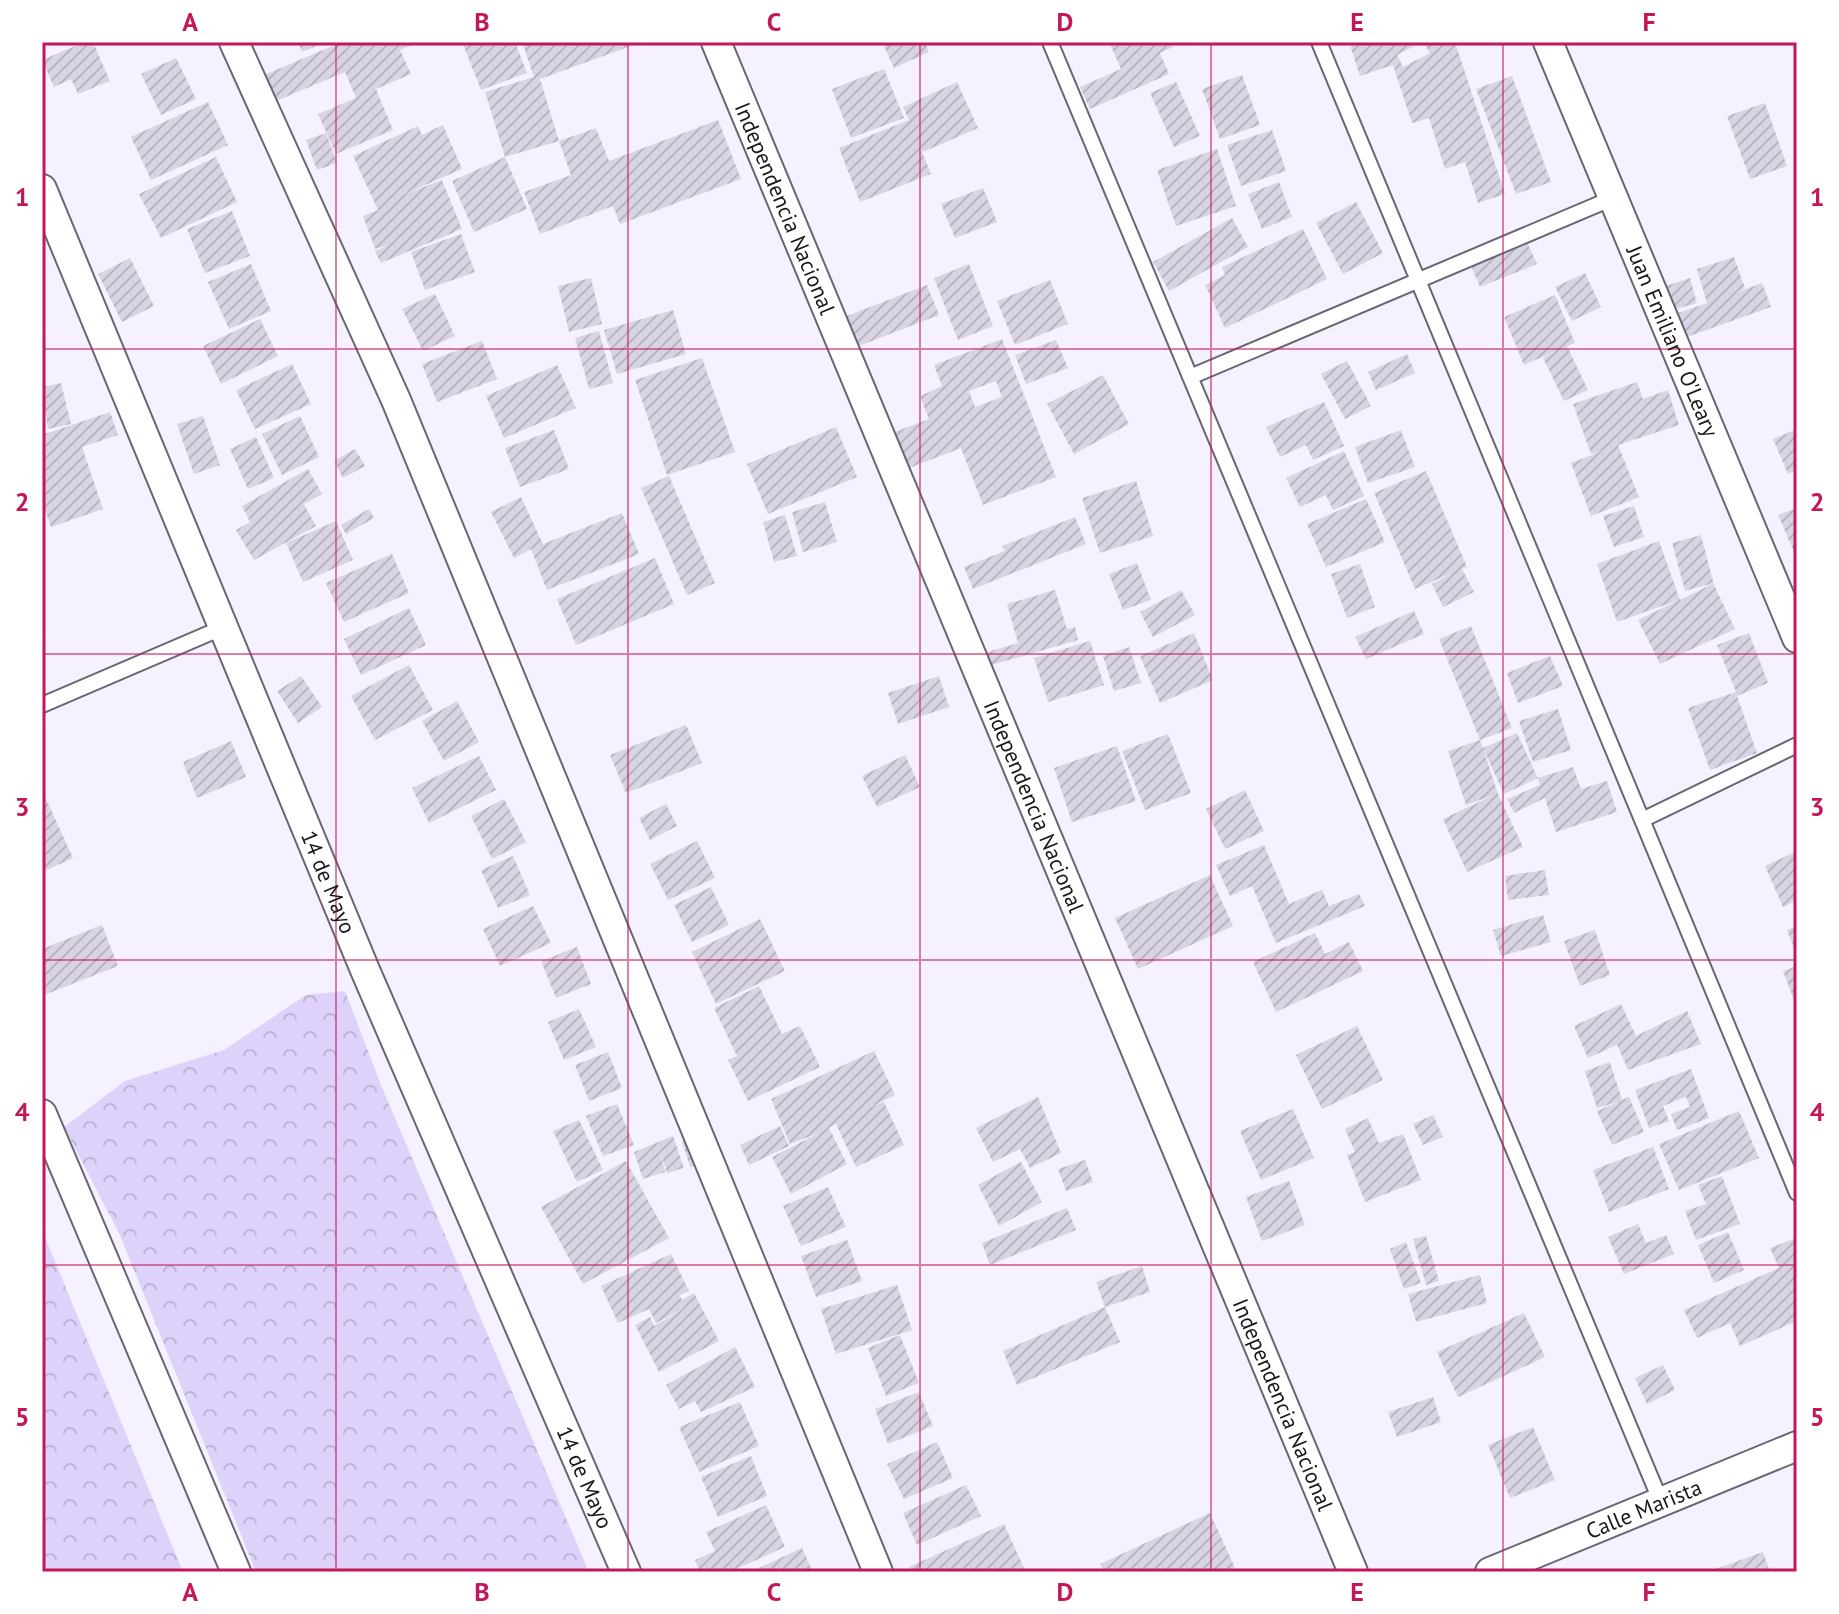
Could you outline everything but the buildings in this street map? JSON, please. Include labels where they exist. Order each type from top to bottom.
[{"type":"street","points":[[234,42],[396,400],[878,1572]]},
{"type":"street","name":"Independencia Nacional","points":[[716,42],[1353,1572]]},
{"type":"street","name":"Juan Emiliano O'Leary","points":[[1548,42],[1794,621]]},
{"type":"street","name":"14 de Mayo","points":[[42,189],[365,970],[626,1572]]},
{"type":"street","points":[[42,1114],[236,1572]]},
{"type":"street","name":"Calle Marista","points":[[1501,1569],[1797,1446]]},
{"type":"lane","points":[[1050,42],[1661,1502]]},
{"type":"lane","points":[[1319,42],[1797,1193]]},
{"type":"lane","points":[[1190,377],[1613,198]]},
{"type":"lane","points":[[42,705],[224,627]]},
{"type":"lane","points":[[1642,820],[1797,745]]},
{"type":"green space","points":[[345,991],[381,1085],[589,1572],[256,1572],[119,1233],[64,1127],[125,1081],[224,1050],[306,995]]},
{"type":"green space","points":[[42,1230],[183,1572],[42,1572]]}]
